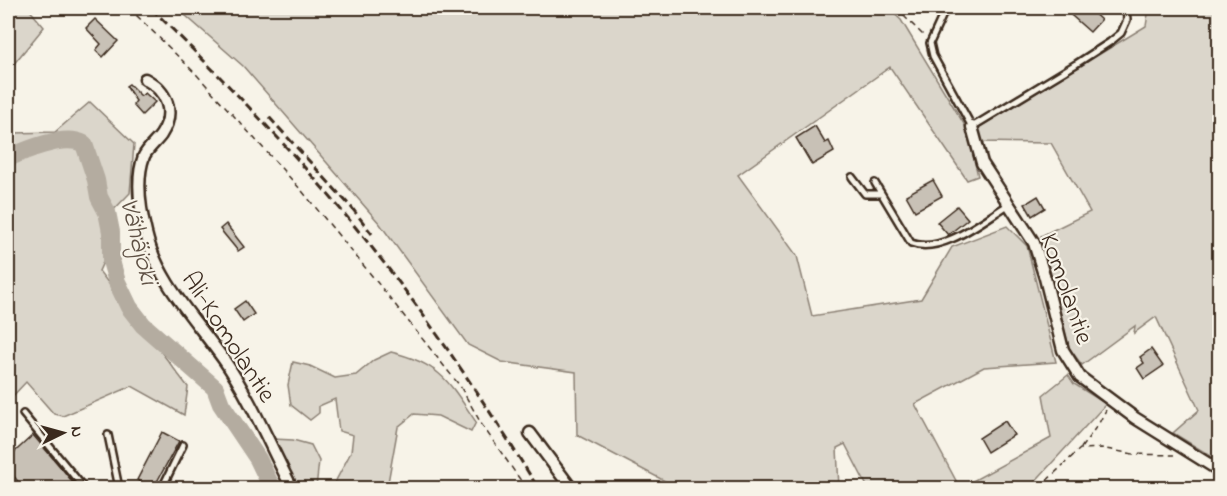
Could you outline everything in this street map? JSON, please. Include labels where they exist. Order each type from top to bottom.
[{"type":"street","name":"Ali-Komolantie","points":[[145,79],[155,84],[167,100],[168,122],[145,155],[140,177],[140,204],[146,235],[167,280],[225,362],[292,489]]},
{"type":"street","name":"Komolantie","points":[[972,127],[982,163],[1034,243],[1063,350],[1080,377],[1220,471]]},
{"type":"street","points":[[530,433],[571,489]]},
{"type":"lane","points":[[946,8],[930,43],[933,56],[972,127],[1110,42],[1121,33],[1124,27],[1127,20],[1126,8]]},
{"type":"lane","points":[[852,177],[865,194],[881,194]]},
{"type":"lane","points":[[874,183],[910,243],[920,247],[936,245],[952,238],[1008,205]]},
{"type":"lane","points":[[23,414],[84,489]]},
{"type":"lane","points":[[108,435],[119,489]]},
{"type":"lane","points":[[162,489],[183,445]]},
{"type":"path","points":[[129,8],[196,74],[302,191],[374,278],[460,386],[482,425],[526,489]]},
{"type":"path","points":[[896,8],[930,43]]},
{"type":"path","points":[[1040,489],[1080,449],[1112,400]]},
{"type":"path","points":[[1080,449],[1101,448],[1133,454],[1192,454]]},
{"type":"shaded area","points":[[8,8],[28,8],[44,27],[8,71]]},
{"type":"shaded area","points":[[177,8],[888,8],[901,20],[967,129],[978,176],[967,180],[890,67],[738,175],[797,256],[812,316],[921,299],[952,247],[1007,226],[1027,246],[1056,362],[984,367],[915,404],[960,488],[868,488],[845,444],[837,448],[839,488],[678,488],[577,435],[576,372],[502,362],[468,345],[380,224],[243,66]]},
{"type":"shaded area","points":[[1149,8],[1219,8],[1219,461],[1173,433],[1199,410],[1156,317],[1134,333],[1135,326],[1082,365],[1069,348],[1041,236],[1090,212],[1051,143],[981,142],[978,128],[1146,26]]},
{"type":"shaded area","points":[[8,71],[13,133],[55,132],[90,102],[134,144],[130,193],[103,221],[109,249],[99,271],[188,387],[184,415],[132,386],[63,416],[54,414],[26,382],[8,401]]},
{"type":"shaded area","points":[[391,352],[422,362],[442,376],[476,422],[471,432],[438,416],[414,414],[398,427],[387,488],[332,488],[351,452],[353,435],[339,431],[335,399],[319,406],[319,413],[310,420],[291,405],[288,385],[293,362],[310,366],[335,378],[356,375],[374,360]]},
{"type":"shaded area","points":[[1068,375],[1074,384],[1106,404],[1029,488],[960,488],[1051,438],[1043,395]]},
{"type":"shaded area","points":[[273,439],[293,440],[311,445],[319,461],[316,488],[296,488]]},
{"type":"building","points":[[1063,8],[1088,8],[1101,20],[1090,32]]},
{"type":"building","points":[[95,19],[118,41],[103,57],[96,50],[101,44],[86,28]]},
{"type":"building","points":[[129,84],[141,96],[145,93],[155,102],[142,115],[133,105],[136,101],[126,86]]},
{"type":"building","points":[[815,126],[825,143],[829,141],[834,152],[812,165],[796,138]]},
{"type":"building","points":[[933,180],[942,196],[915,211],[906,195]]},
{"type":"building","points":[[1038,196],[1045,208],[1032,216],[1025,204]]},
{"type":"building","points":[[957,206],[968,219],[948,235],[937,222]]},
{"type":"building","points":[[226,224],[244,247],[238,251],[220,229]]},
{"type":"building","points":[[245,301],[254,314],[243,322],[234,309]]},
{"type":"building","points":[[1151,349],[1163,366],[1144,379],[1137,368],[1144,363],[1140,357]]},
{"type":"building","points":[[1005,421],[1014,435],[987,452],[979,438]]},
{"type":"building","points":[[162,432],[179,441],[153,489],[137,480]]},
{"type":"building","points":[[33,435],[78,489],[24,489],[8,469],[8,458]]},
{"type":"waterway","name":"Vähäjoki","points":[[8,158],[56,141],[67,140],[84,144],[99,197],[107,212],[111,232],[111,261],[117,282],[129,307],[143,325],[215,388],[221,404],[258,459],[272,488]]},
{"type":"railway","points":[[151,8],[276,136],[373,249],[447,349],[538,488]]},
{"type":"railway","points":[[269,117],[352,208],[372,234]]}]
